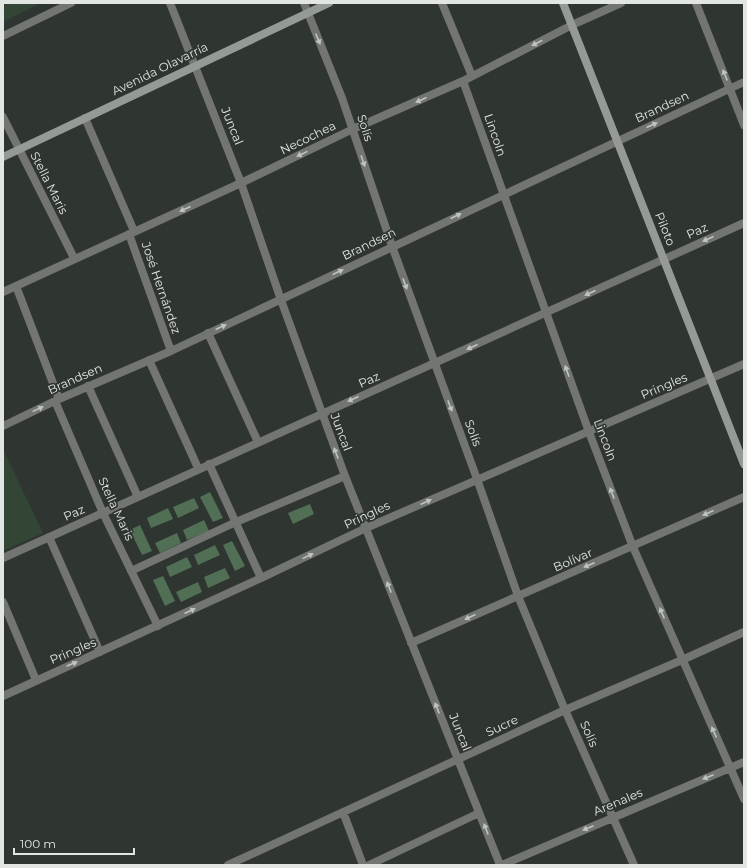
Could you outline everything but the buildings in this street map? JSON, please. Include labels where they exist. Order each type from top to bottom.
[{"type":"main road","name":"Avenida Olavarría","points":[[3,157],[329,3]]},
{"type":"main road","name":"Piloto","points":[[563,3],[712,379],[744,464]]},
{"type":"street","points":[[3,36],[71,3]]},
{"type":"street","name":"Juncal","points":[[170,3],[241,183],[321,414],[410,643],[501,865]]},
{"type":"street","name":"Solís","points":[[304,3],[342,98],[392,246],[518,596],[565,710],[614,817],[634,865]]},
{"type":"street","points":[[442,3],[472,76]]},
{"type":"street","name":"Necochea","points":[[3,292],[74,258],[241,183],[353,129],[463,81],[621,3]]},
{"type":"street","points":[[696,3],[744,125]]},
{"type":"street","name":"Lincoln","points":[[463,81],[589,432],[633,547],[744,799]]},
{"type":"street","name":"Brandsen","points":[[3,426],[57,400],[171,351],[281,300],[392,246],[744,82]]},
{"type":"street","name":"Stella Maris","points":[[3,117],[74,258]]},
{"type":"street","name":"José Hernández","points":[[85,118],[132,232],[171,351]]},
{"type":"street","name":"Paz","points":[[3,558],[198,468],[434,364],[664,258],[744,223]]},
{"type":"street","name":"Stella Maris","points":[[16,286],[57,400],[103,513],[158,626]]},
{"type":"street","points":[[208,333],[258,442]]},
{"type":"street","points":[[149,360],[198,468]]},
{"type":"street","name":"Pringles","points":[[3,696],[158,626],[366,528],[744,364]]},
{"type":"street","points":[[88,386],[138,497]]},
{"type":"street","points":[[209,464],[261,578]]},
{"type":"street","points":[[131,570],[236,522],[345,476]]},
{"type":"street","name":"Bolívar","points":[[410,643],[633,547],[744,497]]},
{"type":"street","points":[[49,537],[100,652]]},
{"type":"street","points":[[3,602],[36,680]]},
{"type":"street","name":"Sucre","points":[[231,864],[565,710],[744,632]]},
{"type":"street","name":"Arenales","points":[[501,865],[744,762]]},
{"type":"street","points":[[343,812],[363,865]]},
{"type":"street","points":[[369,865],[480,812]]},
{"type":"green space","points":[[3,3],[41,3],[3,22]]},
{"type":"green space","points":[[3,449],[43,533],[3,551]]}]
